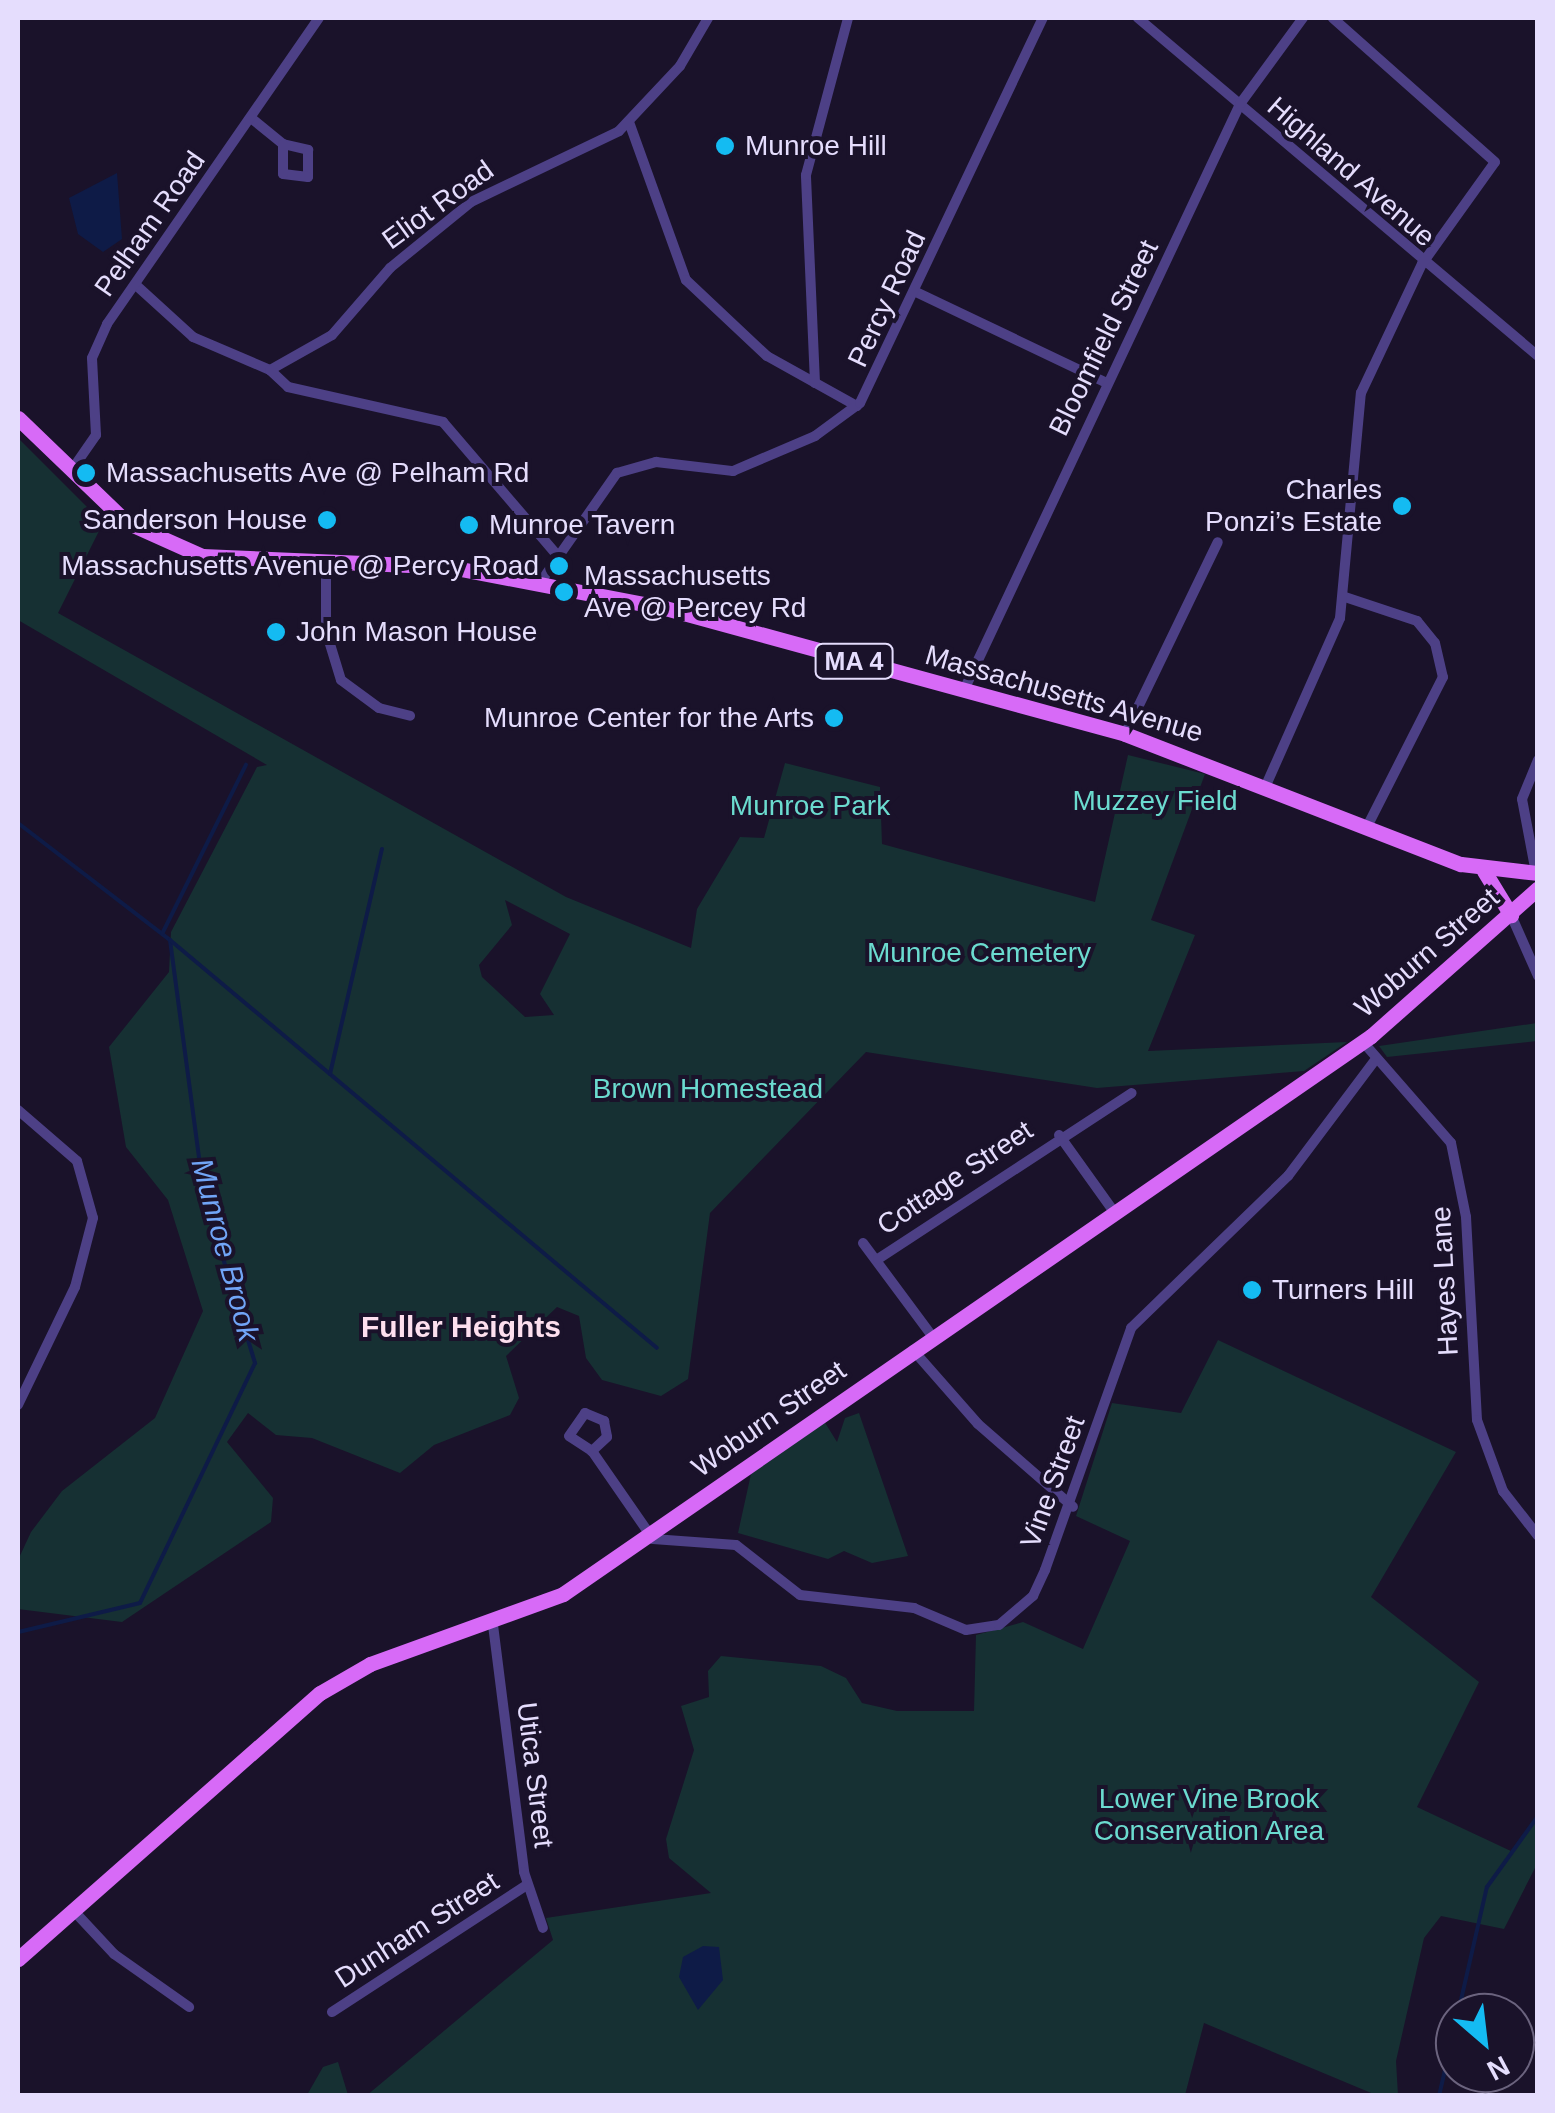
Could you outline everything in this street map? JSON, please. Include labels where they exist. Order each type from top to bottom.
[{"type":"main road","name":"Massachusetts Avenue","points":[[18,418],[126,522],[178,547],[542,580],[1125,734],[1267,783],[1484,871],[1537,878]]},
{"type":"main road","points":[[1484,871],[1511,915]]},
{"type":"main road","name":"Woburn Street","points":[[18,1958],[320,1693],[384,1659],[493,1625],[563,1594],[1112,1209],[1363,1042],[1511,915],[1537,878]]},
{"type":"street","name":"Pelham Road","points":[[70,471],[98,425],[92,358],[136,286],[318,18]]},
{"type":"street","name":"Eliot Road","points":[[270,370],[332,335],[390,268],[471,202],[628,122],[680,66],[708,18]]},
{"type":"street","points":[[815,383],[806,175],[848,18]]},
{"type":"street","name":"Percy Road","points":[[542,580],[617,472],[656,462],[733,471],[857,406],[916,292],[1042,18]]},
{"type":"street","name":"Highland Avenue","points":[[1138,18],[1422,264],[1538,356]]},
{"type":"street","name":"Bloomfield Street","points":[[964,690],[1240,104],[1303,18]]},
{"type":"street","points":[[1267,783],[1345,596],[1351,428],[1422,264],[1494,162],[1333,18]]},
{"type":"street","points":[[251,118],[283,144]]},
{"type":"street","points":[[628,122],[686,280],[767,356],[857,406]]},
{"type":"street","points":[[136,286],[194,337],[270,370],[288,386],[443,422],[557,555]]},
{"type":"street","points":[[916,292],[1107,384]]},
{"type":"street","points":[[1125,734],[1218,542]]},
{"type":"street","points":[[326,561],[326,631],[341,680],[378,708],[410,716]]},
{"type":"street","points":[[1345,596],[1416,621],[1435,642],[1443,678],[1368,825]]},
{"type":"street","points":[[1537,878],[1522,799],[1538,760]]},
{"type":"street","points":[[1511,915],[1538,976]]},
{"type":"street","name":"Hayes Lane","points":[[1363,1042],[1451,1143],[1466,1217],[1477,1420],[1503,1491],[1538,1536]]},
{"type":"street","name":"Vine Street","points":[[647,1535],[736,1546],[800,1594],[914,1608],[979,1630],[1034,1596],[1072,1507],[1130,1328],[1288,1176],[1376,1059]]},
{"type":"street","name":"Cottage Street","points":[[878,1259],[1059,1134],[1132,1094]]},
{"type":"street","points":[[18,1110],[77,1161],[93,1218],[75,1287],[18,1406]]},
{"type":"street","name":"Cottage Street","points":[[1059,1134],[1112,1209]]},
{"type":"street","name":"Cottage Street","points":[[863,1242],[932,1336]]},
{"type":"street","points":[[913,1349],[978,1424],[1072,1507]]},
{"type":"street","points":[[592,1452],[647,1535]]},
{"type":"street","name":"Utica Street","points":[[493,1625],[527,1885],[542,1928]]},
{"type":"street","name":"Dunham Street","points":[[332,2012],[527,1885]]},
{"type":"street","points":[[73,1910],[114,1954],[189,2006]]},
{"type":"green space","points":[[18,438],[103,523],[58,613],[566,897],[691,948],[697,909],[740,837],[764,838],[785,763],[880,787],[882,844],[1095,902],[1128,755],[1205,774],[1151,920],[1195,935],[1148,1051],[1347,1042],[1304,1071],[1097,1088],[866,1052],[710,1213],[688,1379],[661,1396],[602,1380],[586,1358],[579,1316],[557,1307],[506,1356],[519,1398],[510,1415],[434,1445],[400,1473],[312,1438],[276,1435],[248,1413],[227,1442],[273,1498],[271,1522],[122,1622],[18,1609],[18,1560],[31,1532],[62,1491],[155,1418],[203,1311],[168,1200],[126,1147],[109,1047],[169,972],[171,932],[257,767],[267,765],[18,620]],"holes":[[[505,900],[570,934],[540,994],[554,1015],[525,1017],[482,977],[479,965],[512,925]]]},
{"type":"green space","points":[[1537,1023],[1537,1041],[1387,1057],[1379,1046]]},
{"type":"green space","name":"Lower Vine Brook Conservation Area","points":[[1218,1340],[1456,1452],[1371,1597],[1479,1682],[1417,1807],[1513,1852],[1537,1819],[1537,1864],[1504,1929],[1441,1916],[1424,1938],[1396,2061],[1398,2095],[1376,2095],[1204,2023],[1185,2095],[366,2096],[553,1940],[546,1918],[711,1893],[669,1858],[666,1839],[694,1750],[681,1706],[709,1697],[708,1671],[721,1656],[821,1666],[846,1678],[862,1703],[897,1711],[974,1711],[976,1635],[1023,1622],[1083,1649],[1130,1541],[1076,1516],[1112,1403],[1181,1413]]},
{"type":"green space","points":[[859,1413],[908,1556],[872,1563],[844,1551],[828,1559],[738,1533],[751,1474],[824,1421],[837,1442],[845,1418]]},
{"type":"green space","points":[[338,2062],[348,2095],[307,2095],[323,2067]]},
{"type":"water","points":[[117,173],[122,239],[103,252],[78,234],[69,198]]},
{"type":"water","points":[[703,1946],[719,1947],[723,1980],[698,2010],[679,1977],[683,1957]]},
{"type":"waterway","points":[[162,934],[246,765]]},
{"type":"waterway","name":"Munroe Brook","points":[[18,823],[170,940],[204,1196],[255,1363],[140,1603],[18,1632]]},
{"type":"waterway","points":[[330,1074],[382,849]]},
{"type":"waterway","points":[[170,940],[657,1348]]},
{"type":"waterway","points":[[1439,2096],[1487,1887],[1538,1816]]},
{"type":"place","name":"Munroe Hill","points":[[725,146]]},
{"type":"place","name":"Massachusetts Ave @ Pelham Rd","points":[[86,473]]},
{"type":"place","name":"Charles Ponzi’s Estate","points":[[1402,506]]},
{"type":"place","name":"Sanderson House","points":[[327,520]]},
{"type":"place","name":"Munroe Tavern","points":[[469,525]]},
{"type":"place","name":"Massachusetts Avenue @ Percy Road","points":[[559,566]]},
{"type":"place","name":"Massachusetts Ave @ Percey Rd","points":[[564,592]]},
{"type":"place","name":"John Mason House","points":[[276,632]]},
{"type":"place","name":"Munroe Center for the Arts","points":[[834,718]]},
{"type":"place","name":"Turners Hill","points":[[1252,1290]]},
{"type":"district","name":"Fuller Heights","points":[[461,1327]]},
{"type":"park label","name":"Muzzey Field","points":[[1155,801]]},
{"type":"park label","name":"Munroe Park","points":[[810,806]]},
{"type":"park label","name":"Munroe Cemetery","points":[[979,953]]},
{"type":"park label","name":"Brown Homestead","points":[[708,1089]]}]
